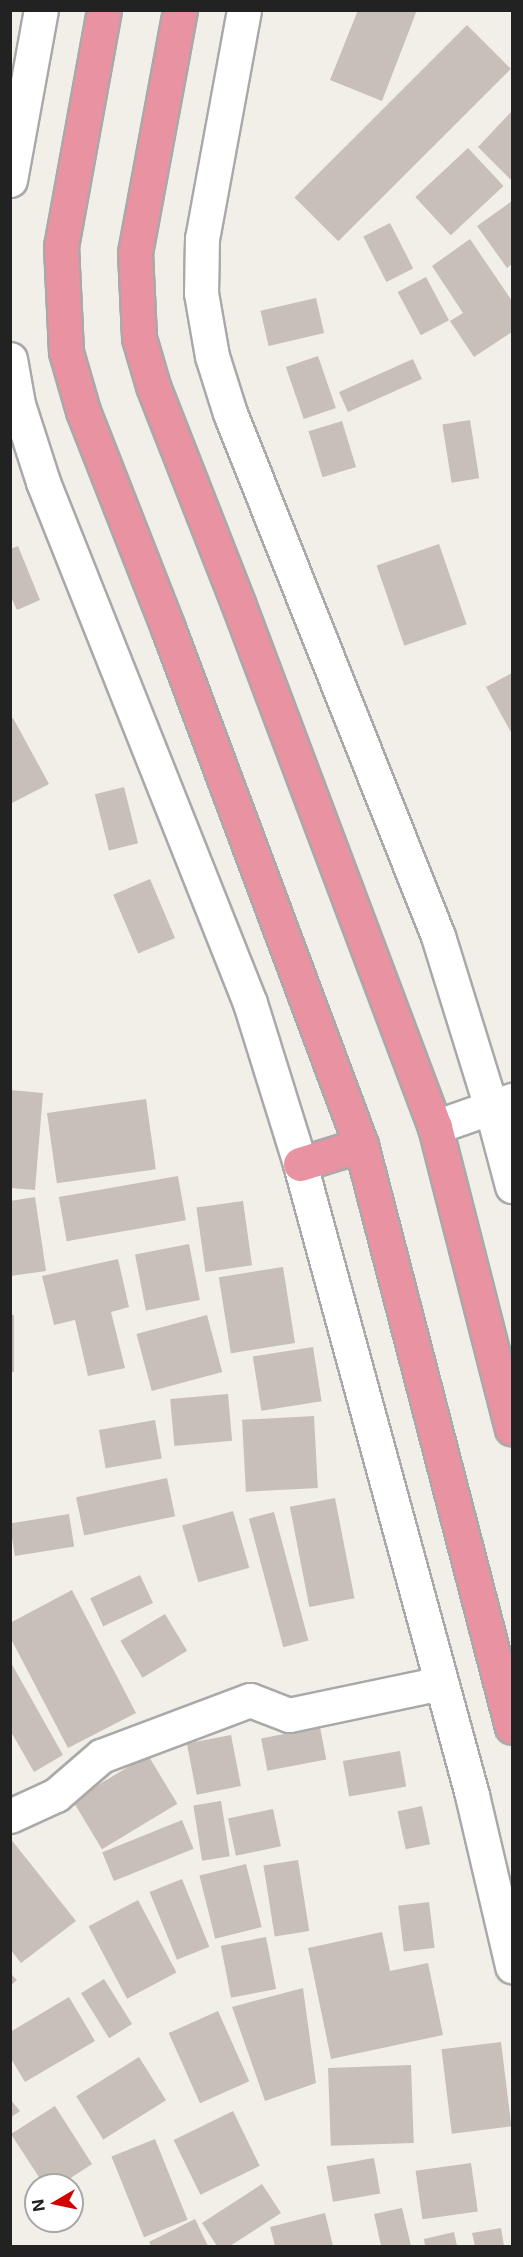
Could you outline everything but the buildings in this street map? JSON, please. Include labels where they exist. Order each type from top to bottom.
[{"type":"highway","points":[[104,10],[61,246],[66,352],[83,411],[168,627],[361,1145],[513,1727]]},
{"type":"highway","points":[[180,10],[135,252],[139,338],[153,386],[238,603],[435,1127],[513,1428]]},
{"type":"highway","points":[[300,1164],[361,1145]]},
{"type":"street","points":[[10,180],[16,102],[41,10]]},
{"type":"street","points":[[244,10],[202,238],[201,292],[212,356],[230,413],[438,936],[502,1104],[513,1186]]},
{"type":"street","points":[[10,359],[18,404],[43,482],[250,1003],[300,1164],[472,1795],[513,1966]]},
{"type":"street","points":[[435,1127],[502,1104]]},
{"type":"street","points":[[10,1816],[56,1795],[101,1756],[170,1728],[250,1700],[289,1714],[441,1683]]}]
